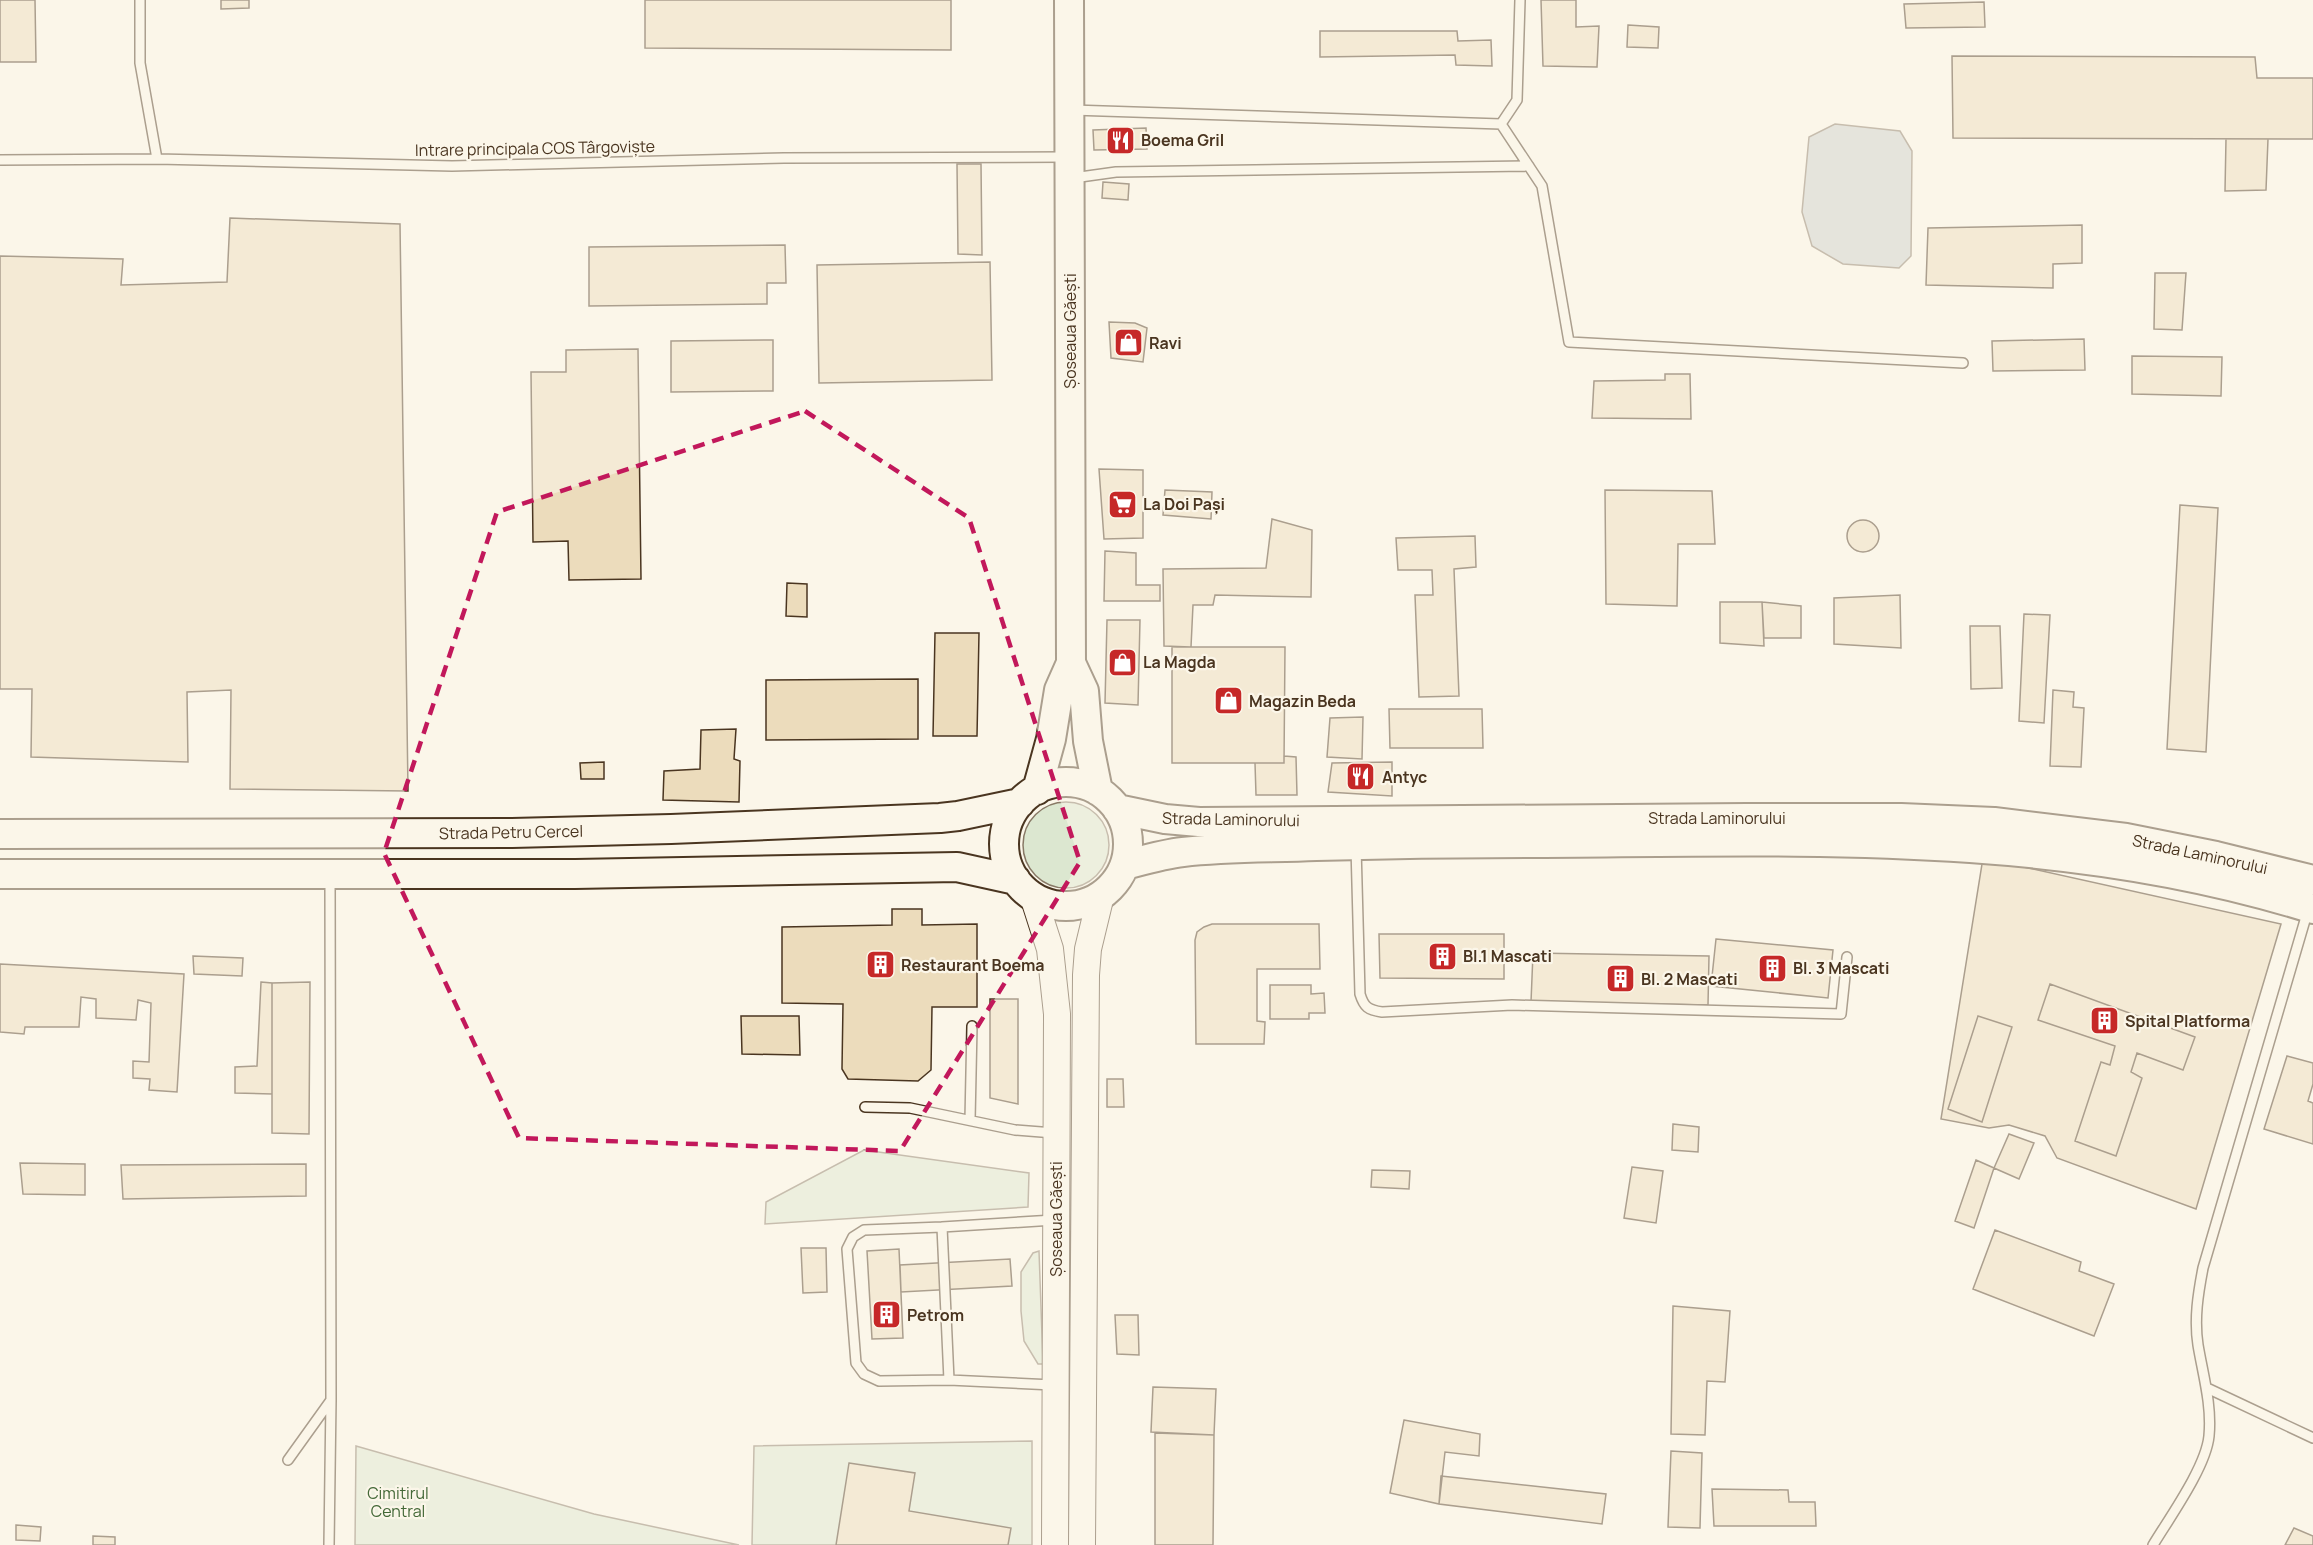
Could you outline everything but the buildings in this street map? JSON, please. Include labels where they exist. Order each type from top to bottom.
[{"type":"main road","name":"Șoseaua Găești","points":[[1069,0],[1071,663]]},
{"type":"main road","points":[[1024,888],[1006,860],[1005,838],[1009,822],[1029,797],[1051,740],[1059,690],[1071,663]]},
{"type":"main road","points":[[0,874],[575,874],[957,867],[1024,888],[1043,902],[1064,906],[1086,903],[1101,896],[1115,882],[1125,865],[1128,838],[1124,823],[1107,800],[1088,741],[1084,691],[1071,663]]},
{"type":"main road","points":[[1029,797],[1052,784],[1067,782],[1083,785],[1107,800]]},
{"type":"main road","name":"Strada Petru Cercel","points":[[0,834],[512,833],[900,821],[958,816],[1029,797]]},
{"type":"main road","name":"Strada Laminorului","points":[[1107,800],[1180,821],[1486,843],[1897,844],[1989,848],[2109,862],[2312,905]]},
{"type":"main road","name":"Strada Laminorului","points":[[1125,865],[1191,851],[1356,833],[1901,818],[1994,822],[2126,838],[2216,856],[2313,880]]},
{"type":"main road","name":"Șoseaua Găești","points":[[1024,888],[1047,940],[1055,987],[1056,1545]]},
{"type":"main road","name":"Șoseaua Găești","points":[[1082,1545],[1083,1220],[1088,949],[1101,896]]},
{"type":"main road","points":[[1056,1220],[1083,1220]]},
{"type":"main road","points":[[1055,1385],[1082,1385]]},
{"type":"lane","points":[[140,0],[140,63],[157,159]]},
{"type":"lane","points":[[1501,124],[1517,100],[1520,0]]},
{"type":"lane","points":[[1070,110],[1501,124]]},
{"type":"lane","points":[[1501,124],[1542,186],[1569,342],[1963,363]]},
{"type":"lane","name":"Intrare principala COS Târgoviște","points":[[0,160],[157,159],[452,166],[784,158],[1070,168],[1116,172],[1529,166]]},
{"type":"lane","points":[[1356,833],[1360,994],[1363,1004],[1369,1010],[1382,1012],[1512,1005],[1841,1014],[1847,957]]},
{"type":"lane","points":[[330,875],[330,1545]]},
{"type":"lane","points":[[2153,1545],[2198,1469],[2209,1438],[2210,1412],[2198,1343],[2196,1304],[2206,1257],[2312,905]]},
{"type":"lane","points":[[970,1120],[972,1026]]},
{"type":"lane","points":[[865,1107],[910,1108],[1015,1130],[1057,1134]]},
{"type":"lane","points":[[1055,1385],[949,1380],[879,1381],[864,1374],[856,1363],[847,1249],[853,1237],[864,1230],[1056,1220]]},
{"type":"lane","points":[[942,1227],[949,1380]]},
{"type":"lane","points":[[2206,1389],[2313,1438]]},
{"type":"lane","points":[[288,1460],[331,1400]]},
{"type":"highlighted area","points":[[805,411],[969,518],[1080,862],[900,1151],[519,1138],[384,853],[497,512]]},
{"type":"green space","points":[[1066,802],[1083,805],[1097,814],[1106,828],[1109,845],[1106,862],[1097,876],[1083,885],[1066,888],[1049,885],[1035,876],[1026,862],[1023,845],[1026,828],[1035,814],[1049,805]]},
{"type":"green space","points":[[864,1150],[1029,1173],[1028,1207],[765,1224],[766,1202]]},
{"type":"green space","points":[[1039,1251],[1043,1364],[1038,1364],[1024,1341],[1021,1311],[1021,1272],[1033,1253]]},
{"type":"green space","points":[[1032,1441],[1032,1545],[752,1545],[754,1446]]},
{"type":"green space","name":"Cimitirul Central","points":[[356,1446],[594,1514],[739,1545],[355,1545]]},
{"type":"shaded area","points":[[1835,124],[1900,131],[1912,151],[1911,256],[1899,268],[1843,264],[1812,246],[1802,212],[1809,137]]},
{"type":"place","name":"Boema Gril","points":[[1120,140]]},
{"type":"place","name":"Ravi","points":[[1128,343]]},
{"type":"place","name":"La Doi Pași","points":[[1122,504]]},
{"type":"place","name":"La Magda","points":[[1122,662]]},
{"type":"place","name":"Magazin Beda","points":[[1228,701]]},
{"type":"place","name":"Antyc","points":[[1361,777]]},
{"type":"place","name":"Bl.1 Mascati","points":[[1442,956]]},
{"type":"place","name":"Restaurant Boema","points":[[880,965]]},
{"type":"place","name":"Bl. 3 Mascati","points":[[1772,968]]},
{"type":"place","name":"Bl. 2 Mascati","points":[[1620,979]]},
{"type":"place","name":"Spital Platforma","points":[[2104,1021]]},
{"type":"place","name":"Petrom","points":[[886,1315]]}]
